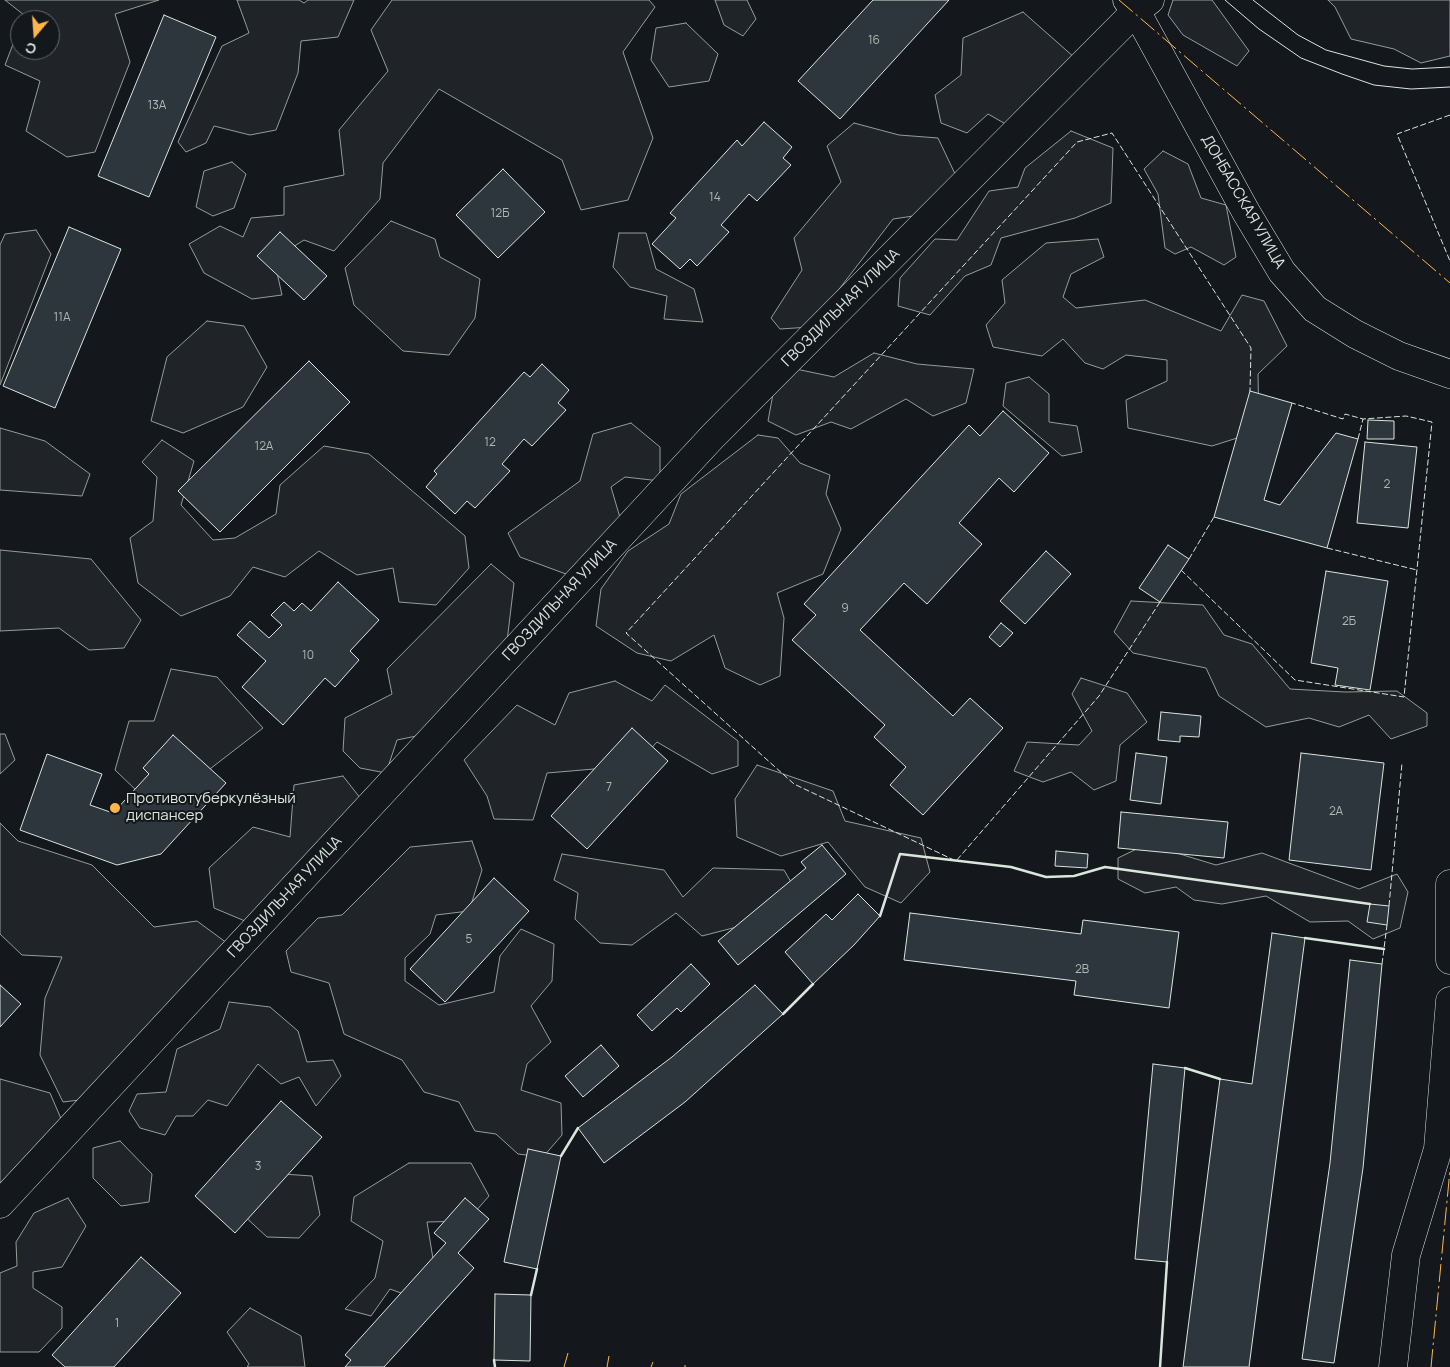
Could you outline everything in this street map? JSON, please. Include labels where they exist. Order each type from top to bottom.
[{"type":"street","name":"ДОНБАССКАЯ УЛИЦА","points":[[1138,4],[1246,212],[1282,272],[1316,309],[1355,334],[1399,356],[1450,374]]},
{"type":"street","name":"ГВОЗДИЛЬНАЯ УЛИЦА","points":[[0,1204],[713,436],[1138,4]]},
{"type":"street","points":[[1450,884],[1450,960]]},
{"type":"street","points":[[1393,1367],[1406,1255],[1444,1150],[1450,1001]]},
{"type":"shaded area","points":[[5,0],[159,0],[115,14],[130,62],[95,152],[67,157],[26,131],[40,81],[5,65],[10,52],[10,60],[60,60],[60,10],[18,10]]},
{"type":"shaded area","points":[[237,0],[299,0],[304,3],[308,0],[354,0],[338,37],[301,41],[298,73],[276,130],[250,135],[214,126],[206,143],[186,152],[178,142],[222,46],[249,33]]},
{"type":"shaded area","points":[[392,0],[649,0],[655,7],[623,52],[653,138],[628,200],[581,210],[562,160],[439,89],[383,163],[380,199],[334,251],[304,240],[274,259],[282,295],[252,299],[204,273],[189,244],[220,226],[243,237],[251,218],[284,215],[284,187],[344,175],[339,130],[388,71],[371,30]]},
{"type":"shaded area","points":[[715,0],[747,0],[756,19],[743,36],[724,25]]},
{"type":"shaded area","points":[[1173,0],[1212,0],[1249,51],[1237,66],[1183,35],[1168,15]]},
{"type":"shaded area","points":[[1328,0],[1450,0],[1450,56],[1421,63],[1394,49],[1351,39],[1335,7]]},
{"type":"shaded area","points":[[1023,12],[1075,58],[1027,136],[988,114],[967,133],[941,123],[935,95],[961,75],[963,38]]},
{"type":"shaded area","points":[[686,23],[718,54],[709,81],[669,87],[651,60],[656,28]]},
{"type":"shaded area","points":[[854,123],[899,135],[938,138],[957,178],[927,214],[893,219],[810,327],[780,329],[771,318],[802,270],[794,238],[841,182],[827,146]]},
{"type":"shaded area","points":[[1071,131],[1113,148],[1111,203],[1075,218],[1001,238],[991,265],[965,276],[930,315],[898,306],[900,278],[935,239],[957,240],[989,191],[1018,187],[1025,168]]},
{"type":"shaded area","points":[[1163,151],[1188,164],[1201,198],[1226,205],[1236,257],[1224,265],[1191,247],[1175,254],[1165,248],[1158,194],[1144,169]]},
{"type":"shaded area","points":[[232,162],[246,174],[234,208],[213,216],[196,207],[204,171]]},
{"type":"shaded area","points":[[391,221],[435,239],[440,257],[480,279],[475,318],[449,355],[403,351],[354,305],[345,268]]},
{"type":"shaded area","points":[[36,230],[51,254],[0,385],[0,245],[5,234]]},
{"type":"shaded area","points":[[619,233],[646,233],[656,269],[694,289],[703,322],[664,319],[667,296],[630,287],[613,267]]},
{"type":"shaded area","points":[[1098,239],[1104,257],[1071,274],[1063,297],[1076,308],[1145,300],[1221,331],[1242,295],[1264,301],[1287,346],[1258,374],[1259,431],[1212,446],[1128,428],[1126,400],[1167,381],[1167,360],[1126,355],[1103,369],[1085,363],[1063,339],[1042,356],[993,347],[986,325],[1005,303],[1002,280],[1046,243]]},
{"type":"shaded area","points":[[207,321],[244,326],[267,367],[243,407],[183,433],[151,421],[167,357]]},
{"type":"shaded area","points":[[874,353],[917,364],[974,369],[966,403],[933,416],[906,399],[851,429],[831,422],[796,435],[768,421],[775,383],[796,369],[834,377]]},
{"type":"shaded area","points":[[1029,377],[1049,394],[1049,422],[1077,426],[1082,452],[1062,456],[1003,406],[1006,383]]},
{"type":"shaded area","points":[[631,423],[660,447],[660,481],[625,477],[611,487],[621,521],[574,577],[520,557],[508,533],[580,481],[593,434]]},
{"type":"shaded area","points":[[0,428],[45,441],[90,474],[82,496],[0,490]]},
{"type":"shaded area","points":[[758,435],[778,438],[800,463],[830,475],[826,494],[841,529],[823,574],[777,593],[784,618],[780,676],[760,685],[725,668],[714,635],[671,661],[637,653],[596,626],[601,589],[628,551],[669,524],[681,494]]},
{"type":"shaded area","points":[[162,440],[194,461],[181,505],[213,540],[235,538],[276,514],[280,485],[324,446],[369,454],[465,536],[469,568],[436,605],[399,602],[393,568],[357,575],[319,551],[285,577],[253,567],[230,596],[181,616],[138,583],[130,538],[153,521],[157,477],[142,462]]},
{"type":"shaded area","points":[[0,550],[91,559],[141,620],[124,648],[89,650],[59,628],[0,631]]},
{"type":"shaded area","points":[[491,564],[514,583],[506,650],[426,734],[397,740],[386,773],[360,768],[343,751],[345,718],[392,694],[387,669]]},
{"type":"shaded area","points":[[1131,601],[1203,605],[1224,635],[1252,644],[1290,689],[1345,692],[1397,691],[1427,713],[1427,726],[1391,739],[1369,715],[1339,727],[1309,718],[1266,727],[1219,696],[1206,668],[1133,653],[1114,632]]},
{"type":"shaded area","points":[[171,669],[217,677],[263,728],[197,779],[138,792],[115,770],[129,721],[154,721]]},
{"type":"shaded area","points":[[1081,678],[1127,693],[1147,722],[1120,745],[1116,781],[1094,790],[1071,772],[1043,782],[1014,771],[1027,742],[1079,745],[1092,731],[1072,694]]},
{"type":"shaded area","points":[[615,681],[652,701],[665,685],[738,741],[738,766],[712,774],[657,742],[646,754],[606,768],[547,773],[533,820],[494,819],[487,796],[464,760],[517,705],[555,725],[569,693]]},
{"type":"shaded area","points":[[0,734],[5,734],[15,760],[0,774]]},
{"type":"shaded area","points":[[757,765],[833,791],[845,821],[921,838],[930,872],[901,903],[865,887],[828,842],[781,856],[737,837],[735,799]]},
{"type":"shaded area","points":[[343,776],[361,799],[264,929],[214,908],[209,868],[253,827],[290,837],[294,785]]},
{"type":"shaded area","points":[[0,823],[18,841],[92,865],[154,927],[197,921],[231,946],[88,1099],[63,1102],[40,1055],[45,998],[62,957],[22,955],[0,934]]},
{"type":"shaded area","points":[[472,841],[482,870],[469,911],[436,915],[430,934],[405,958],[405,981],[439,1005],[494,992],[500,956],[521,929],[554,944],[552,981],[531,1006],[551,1042],[527,1064],[521,1090],[561,1103],[562,1135],[543,1157],[518,1154],[496,1134],[475,1131],[459,1102],[424,1092],[402,1060],[344,1034],[329,983],[291,972],[286,951],[318,918],[342,915],[410,847]]},
{"type":"shaded area","points":[[1147,844],[1216,865],[1262,853],[1359,889],[1397,874],[1408,892],[1400,928],[1373,939],[1348,921],[1310,922],[1266,896],[1222,904],[1194,900],[1176,887],[1145,893],[1118,879],[1118,858]]},
{"type":"shaded area","points":[[562,854],[664,870],[683,897],[713,868],[784,870],[795,889],[760,921],[702,936],[676,913],[632,945],[600,943],[575,919],[578,893],[554,880]]},
{"type":"shaded area","points":[[229,1002],[270,1007],[298,1031],[307,1062],[333,1060],[341,1076],[316,1106],[299,1077],[281,1084],[258,1064],[227,1106],[208,1100],[193,1116],[176,1116],[165,1135],[140,1128],[129,1111],[137,1094],[166,1092],[177,1049],[220,1029]]},
{"type":"shaded area","points":[[0,1079],[50,1093],[62,1121],[0,1184]]},
{"type":"shaded area","points":[[120,1141],[152,1174],[149,1202],[121,1206],[93,1178],[93,1148]]},
{"type":"shaded area","points":[[409,1163],[471,1163],[489,1196],[467,1221],[427,1222],[436,1277],[412,1297],[390,1289],[371,1316],[345,1309],[375,1278],[383,1241],[351,1221],[354,1197]]},
{"type":"shaded area","points":[[268,1173],[312,1176],[320,1215],[299,1238],[267,1237],[240,1212]]},
{"type":"shaded area","points":[[68,1198],[86,1226],[62,1267],[33,1272],[33,1288],[62,1307],[62,1328],[39,1352],[0,1352],[0,1273],[17,1266],[16,1242],[34,1213]]},
{"type":"shaded area","points":[[250,1308],[301,1336],[305,1367],[247,1367],[249,1364],[227,1332]]},
{"type":"building","points":[[873,0],[949,0],[840,119],[798,81]]},
{"type":"building","points":[[164,15],[216,37],[149,197],[98,176]]},
{"type":"building","points":[[764,122],[792,147],[783,158],[791,165],[757,201],[749,194],[721,225],[729,232],[697,266],[690,259],[680,269],[652,244],[676,218],[670,213],[737,140],[742,146]]},
{"type":"building","points":[[503,169],[545,212],[498,258],[456,215]]},
{"type":"building","points":[[69,227],[121,249],[55,408],[3,386]]},
{"type":"building","points":[[280,232],[327,276],[304,300],[257,256]]},
{"type":"building","points":[[309,361],[350,402],[220,532],[178,491]]},
{"type":"building","points":[[542,364],[569,390],[558,403],[566,410],[532,446],[524,439],[502,464],[510,471],[475,508],[467,501],[455,514],[426,487],[437,474],[434,471],[524,372],[530,377]]},
{"type":"building","points":[[1250,391],[1292,403],[1264,500],[1280,505],[1336,433],[1358,439],[1327,548],[1214,517]]},
{"type":"building","points":[[1003,411],[1049,453],[1014,492],[999,478],[959,523],[982,544],[927,604],[904,583],[860,630],[953,716],[970,698],[1003,728],[923,815],[890,785],[906,767],[874,737],[885,725],[792,640],[816,615],[804,604],[886,515],[969,425],[980,436]]},
{"type":"building","points":[[1368,420],[1394,421],[1394,439],[1367,439]]},
{"type":"building","points":[[1365,442],[1417,447],[1408,528],[1357,523]]},
{"type":"building","points":[[1168,545],[1189,559],[1160,602],[1139,588]]},
{"type":"building","points":[[1046,551],[1071,574],[1025,624],[1000,601]]},
{"type":"building","points":[[1326,571],[1388,581],[1370,690],[1335,685],[1338,668],[1311,663]]},
{"type":"building","points":[[338,582],[379,620],[350,651],[359,660],[335,687],[325,678],[283,725],[242,687],[266,661],[237,635],[250,621],[269,638],[282,625],[271,615],[284,602],[294,611],[302,603],[311,611]]},
{"type":"building","points":[[1001,623],[1013,633],[1000,647],[989,637]]},
{"type":"building","points":[[1161,712],[1201,716],[1199,737],[1180,736],[1180,742],[1158,740]]},
{"type":"building","points":[[632,728],[668,761],[587,849],[551,816]]},
{"type":"building","points":[[173,735],[226,783],[161,854],[117,865],[20,830],[47,754],[102,774],[90,805],[113,813],[149,774],[143,768]]},
{"type":"building","points":[[1136,753],[1167,757],[1161,804],[1130,800]]},
{"type":"building","points":[[1301,753],[1384,763],[1371,870],[1289,860]]},
{"type":"building","points":[[1121,812],[1228,822],[1224,858],[1118,848]]},
{"type":"building","points":[[822,845],[846,874],[738,965],[718,941],[806,868],[801,862]]},
{"type":"building","points":[[1056,851],[1088,854],[1087,868],[1055,866]]},
{"type":"building","points":[[494,878],[529,911],[445,1002],[410,969]]},
{"type":"building","points":[[858,894],[880,916],[854,945],[813,984],[785,952],[826,914],[832,920]]},
{"type":"building","points":[[1370,904],[1389,906],[1387,925],[1367,922]]},
{"type":"building","points":[[910,913],[1081,934],[1083,920],[1179,932],[1169,1008],[1074,995],[1076,981],[904,960]]},
{"type":"building","points":[[1272,933],[1305,938],[1249,1367],[1183,1367],[1220,1079],[1252,1084]]},
{"type":"building","points":[[1350,960],[1382,964],[1363,1168],[1334,1363],[1302,1359],[1330,1163]]},
{"type":"building","points":[[691,964],[710,984],[681,1012],[677,1008],[652,1031],[637,1015]]},
{"type":"building","points":[[0,985],[21,1004],[0,1027]]},
{"type":"building","points":[[755,985],[783,1014],[685,1102],[604,1163],[578,1128],[672,1057]]},
{"type":"building","points":[[601,1045],[619,1066],[583,1097],[565,1076]]},
{"type":"building","points":[[1153,1064],[1185,1068],[1167,1262],[1135,1259]]},
{"type":"building","points":[[281,1101],[322,1137],[235,1233],[195,1196]]},
{"type":"building","points":[[528,1149],[561,1156],[537,1269],[504,1262]]},
{"type":"building","points":[[465,1198],[489,1219],[458,1253],[474,1268],[384,1367],[345,1367],[351,1360],[345,1355],[446,1243],[434,1233]]},
{"type":"building","points":[[141,1257],[181,1293],[114,1367],[65,1367],[52,1355]]},
{"type":"building","points":[[495,1294],[531,1295],[530,1361],[494,1360]]},
{"type":"tram line","points":[[1225,0],[1259,29],[1301,58],[1342,74],[1374,85],[1411,89],[1450,87]]},
{"type":"tram line","points":[[1253,0],[1298,35],[1326,50],[1384,66],[1412,69],[1450,67]]},
{"type":"fence","points":[[1450,115],[1397,134],[1450,261]]},
{"type":"fence","points":[[1160,602],[1099,696],[956,861],[794,784],[626,633],[1077,142],[1112,133],[1251,348],[1250,391]]},
{"type":"fence","points":[[1181,570],[1295,680],[1404,697],[1432,422],[1406,416],[1363,419],[1345,414],[1343,419],[1292,403]]},
{"type":"fence","points":[[1358,439],[1363,419]]},
{"type":"fence","points":[[1189,559],[1214,517]]},
{"type":"fence","points":[[1327,548],[1417,570]]},
{"type":"fence","points":[[1389,906],[1402,763]]},
{"type":"fence","points":[[1382,964],[1387,925]]},
{"type":"wall","points":[[880,916],[900,854],[1011,867],[1046,877],[1074,876],[1105,867],[1370,904]]},
{"type":"wall","points":[[1305,938],[1384,949]]},
{"type":"wall","points":[[783,1014],[813,984]]},
{"type":"wall","points":[[1185,1068],[1220,1079]]},
{"type":"wall","points":[[561,1156],[578,1128]]},
{"type":"wall","points":[[1160,1367],[1167,1262]]},
{"type":"wall","points":[[531,1295],[537,1269]]},
{"type":"wall","points":[[494,1360],[495,1367]]},
{"type":"power","points":[[1119,0],[1450,283]]},
{"type":"power","points":[[1431,1367],[1450,1170]]},
{"type":"power","points":[[564,1367],[568,1353]]},
{"type":"power","points":[[607,1367],[609,1356]]},
{"type":"power","points":[[651,1367],[653,1362]]},
{"type":"place","name":"Противотуберкулёзный диспансер","points":[[115,808]]}]
